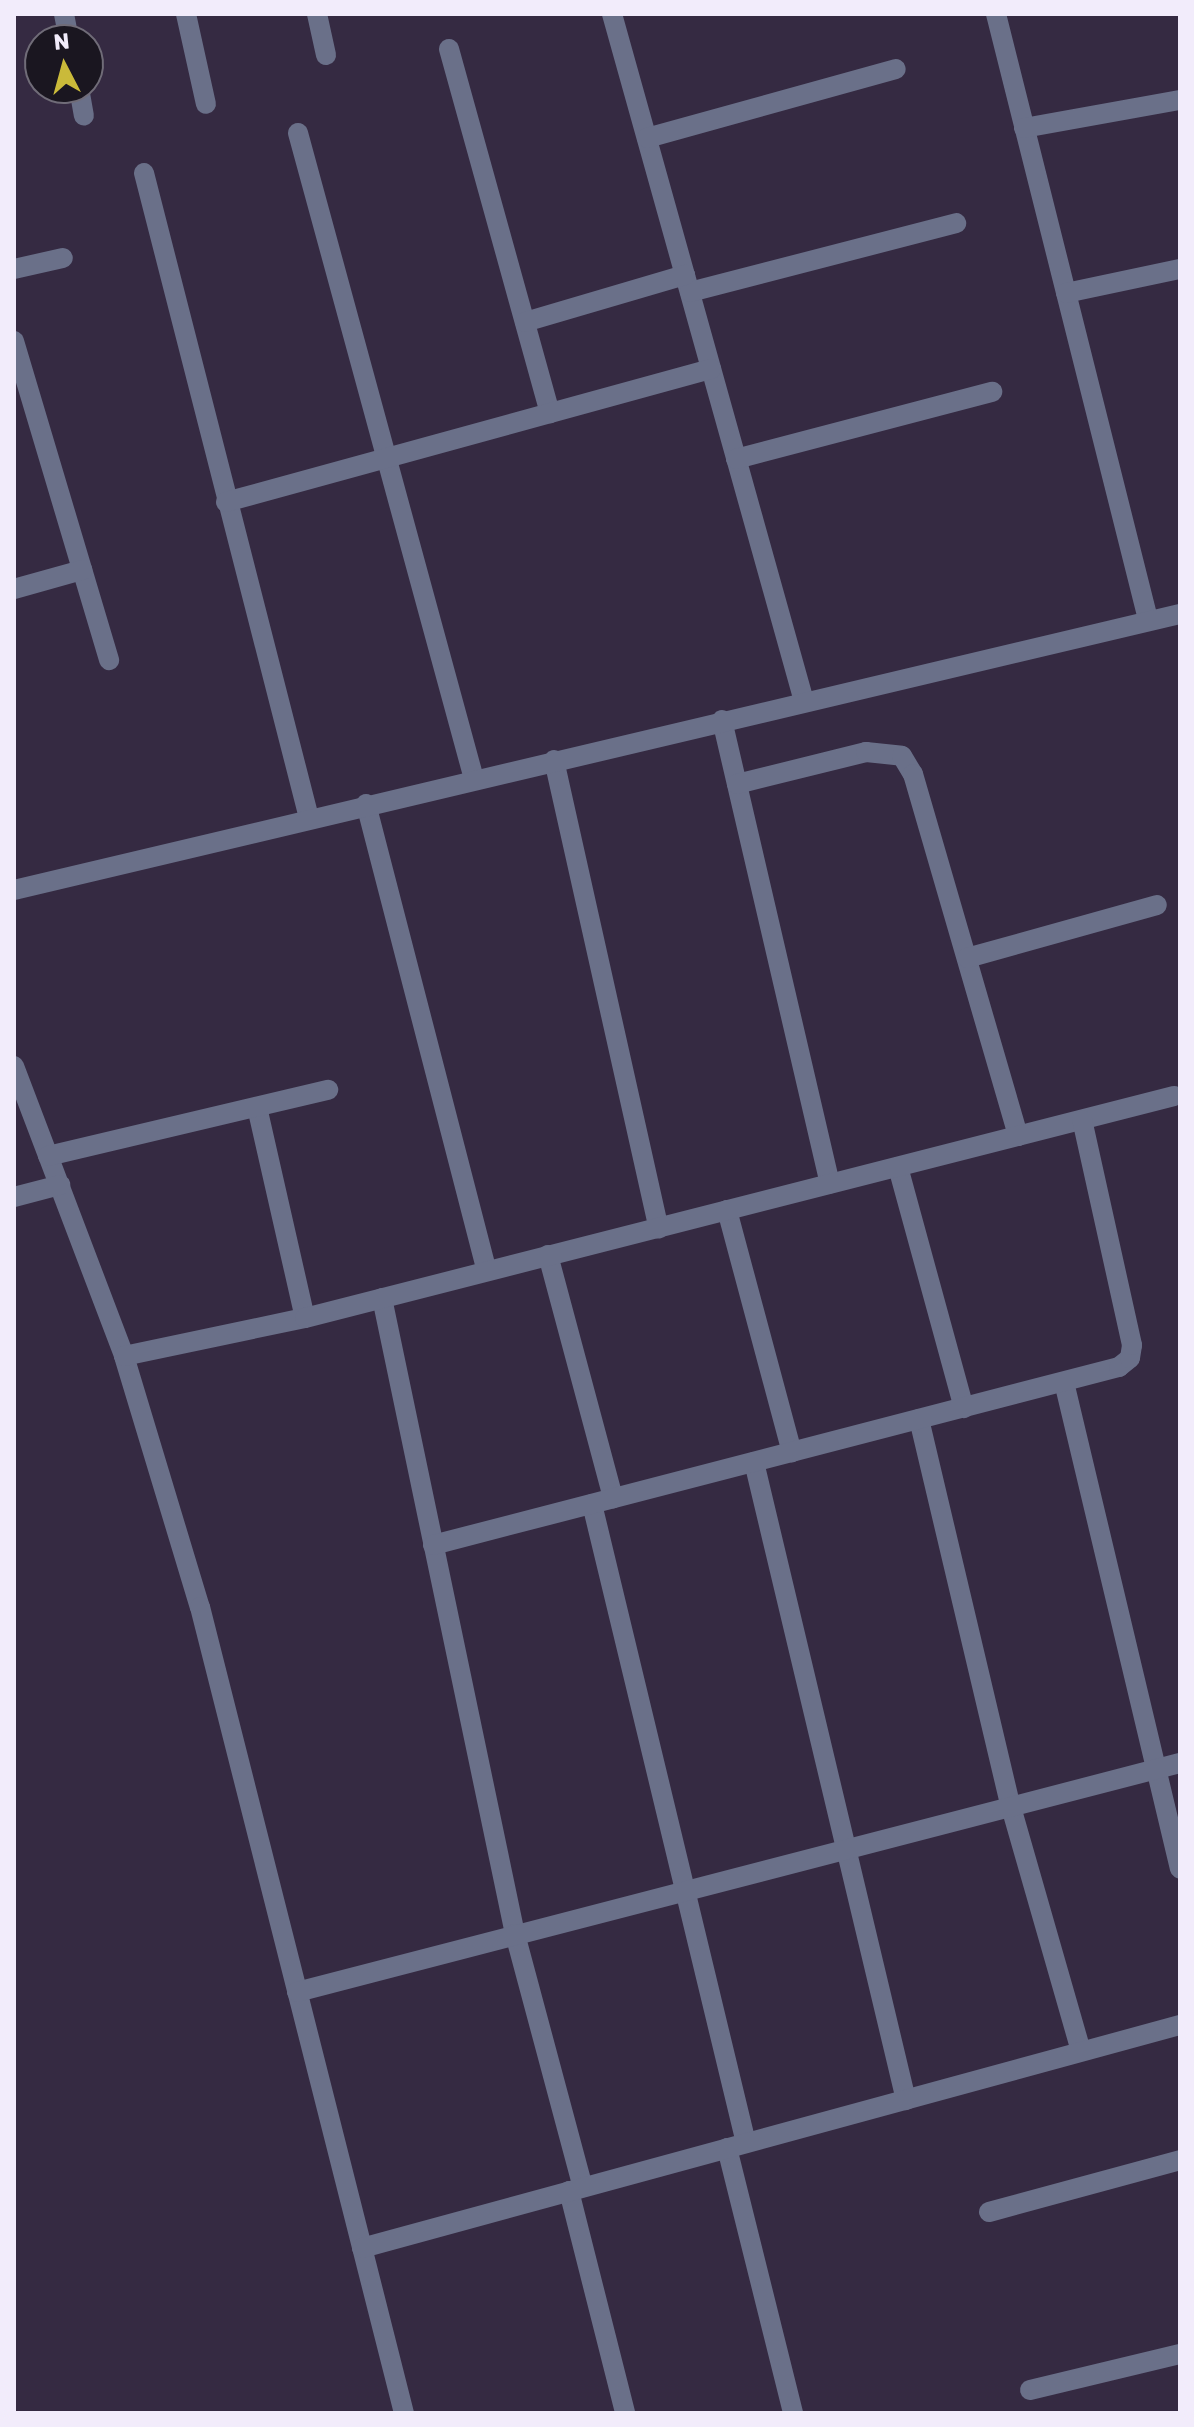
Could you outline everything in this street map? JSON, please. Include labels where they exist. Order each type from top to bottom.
[{"type":"street","points":[[186,14],[206,104]]},
{"type":"street","points":[[317,14],[326,55]]},
{"type":"street","points":[[612,14],[804,701]]},
{"type":"street","points":[[996,14],[1148,619]]},
{"type":"street","points":[[449,49],[550,413]]},
{"type":"street","points":[[647,138],[896,69]]},
{"type":"street","points":[[1024,128],[1180,100]]},
{"type":"street","points":[[82,104],[84,116]]},
{"type":"street","points":[[298,133],[390,457],[474,779]]},
{"type":"street","points":[[144,173],[309,818]]},
{"type":"street","points":[[525,322],[956,223]]},
{"type":"street","points":[[14,269],[63,258]]},
{"type":"street","points":[[1066,293],[1180,269]]},
{"type":"street","points":[[14,341],[109,660]]},
{"type":"street","points":[[226,502],[711,369]]},
{"type":"street","points":[[736,459],[992,392]]},
{"type":"street","points":[[14,589],[82,570]]},
{"type":"street","points":[[14,890],[366,804],[1148,619],[1180,614]]},
{"type":"street","points":[[722,720],[830,1184]]},
{"type":"street","points":[[737,784],[866,752],[902,756],[913,774],[1018,1136]]},
{"type":"street","points":[[554,760],[659,1228]]},
{"type":"street","points":[[366,804],[487,1271]]},
{"type":"street","points":[[967,958],[1157,905]]},
{"type":"street","points":[[14,1066],[124,1356],[200,1607],[404,2413]]},
{"type":"street","points":[[48,1156],[328,1090]]},
{"type":"street","points":[[124,1356],[305,1318],[1174,1096]]},
{"type":"street","points":[[257,1107],[305,1318]]},
{"type":"street","points":[[433,1545],[1119,1367],[1130,1358],[1132,1345],[1082,1120]]},
{"type":"street","points":[[898,1167],[964,1408]]},
{"type":"street","points":[[14,1197],[60,1185]]},
{"type":"street","points":[[727,1210],[792,1452]]},
{"type":"street","points":[[548,1255],[613,1498]]},
{"type":"street","points":[[382,1298],[515,1934],[625,2413]]},
{"type":"street","points":[[1064,1382],[1180,1868]]},
{"type":"street","points":[[919,1419],[1011,1807],[1081,2051]]},
{"type":"street","points":[[754,1462],[906,2100]]},
{"type":"street","points":[[592,1504],[689,1889],[736,2146],[793,2413]]},
{"type":"street","points":[[297,1992],[1180,1763]]},
{"type":"street","points":[[362,2248],[1180,2025]]},
{"type":"street","points":[[989,2212],[1180,2160]]},
{"type":"street","points":[[1030,2390],[1180,2354]]}]
